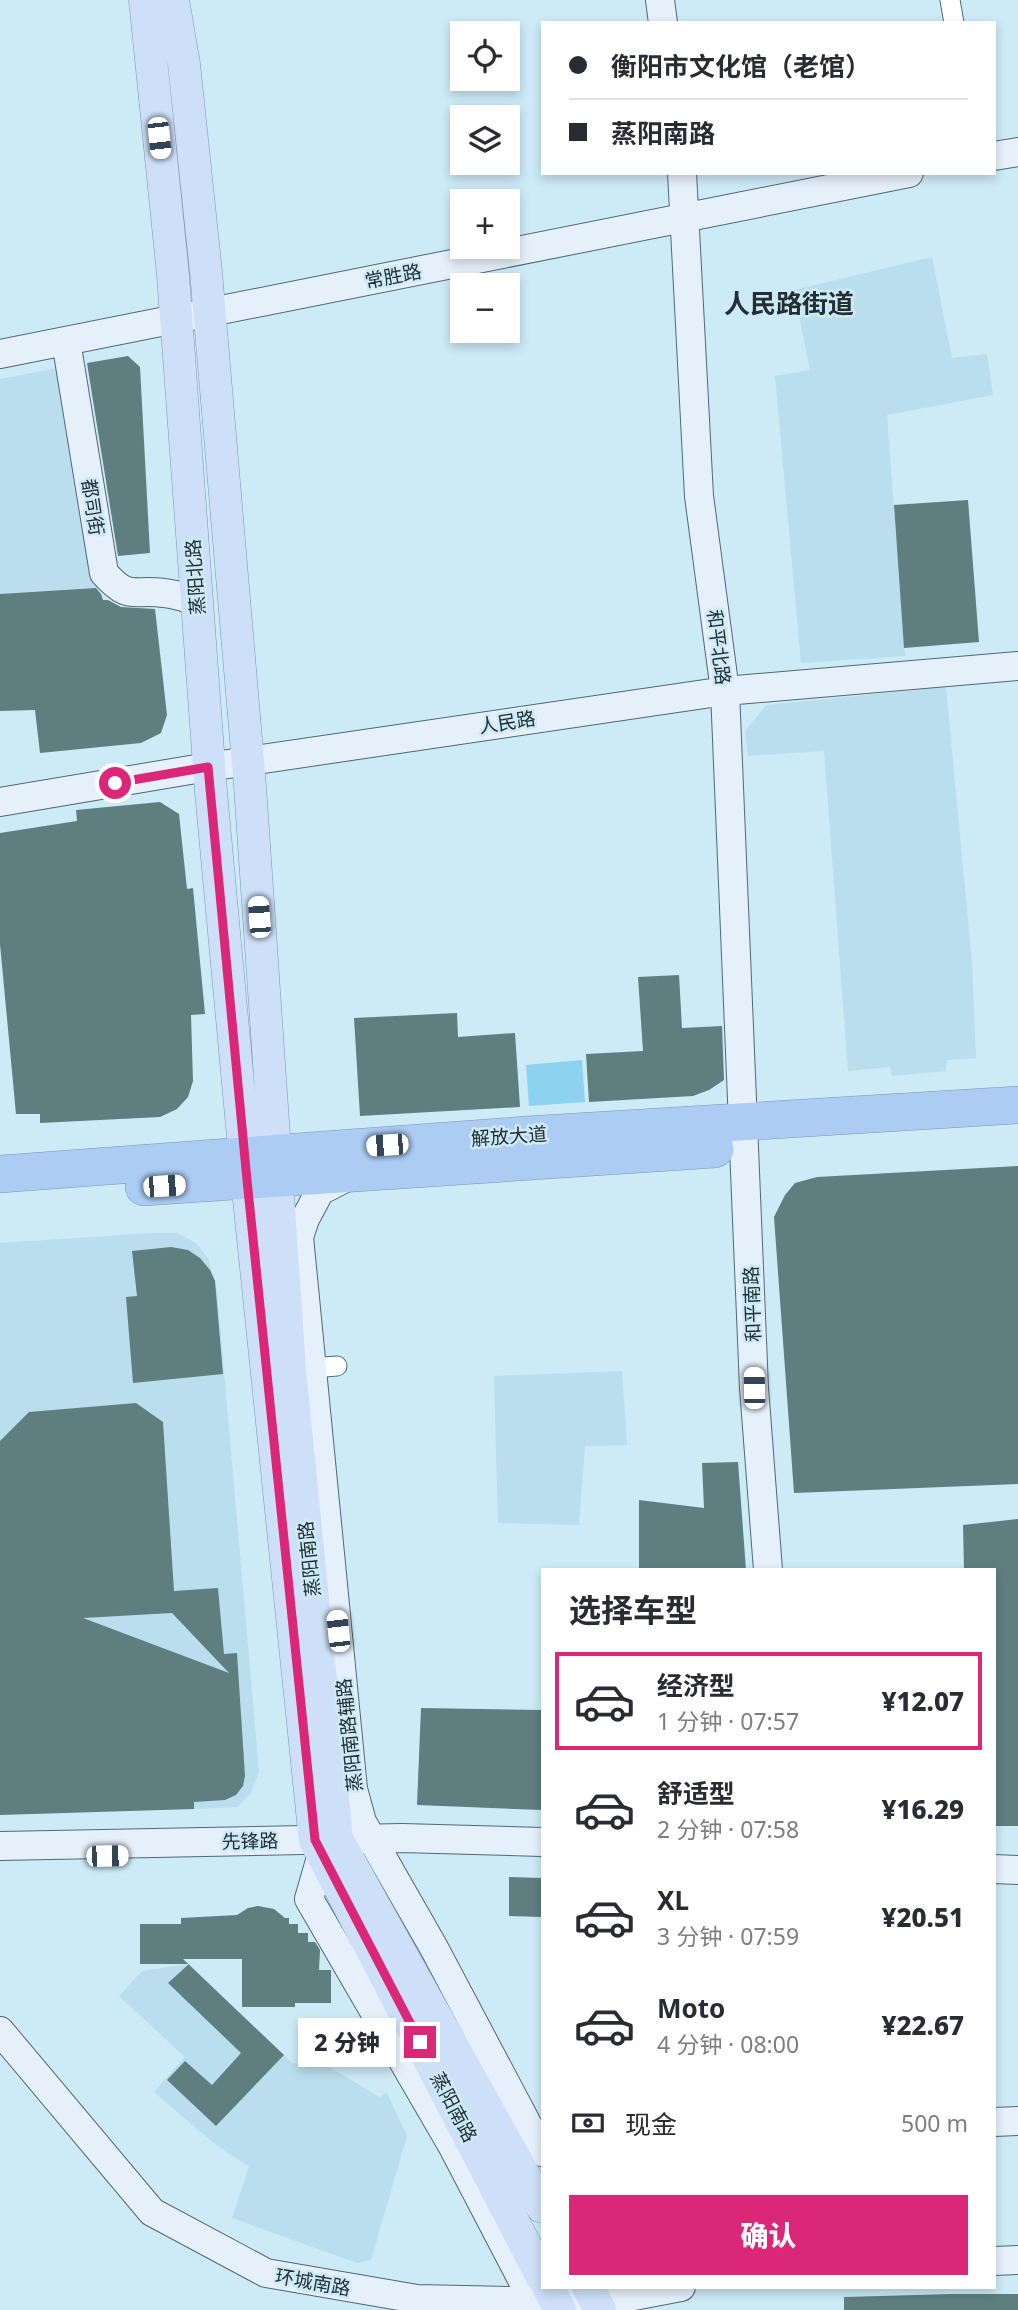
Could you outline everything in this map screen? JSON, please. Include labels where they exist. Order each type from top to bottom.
[{"type":"highway","name":"解放大道","points":[[0,1197],[261,1166],[354,1173],[1018,1105]]},
{"type":"highway","name":"解放大道","points":[[0,1174],[261,1166],[744,1134],[1018,1128]]},
{"type":"main road","name":"蒸阳北路","points":[[145,0],[177,319],[208,767],[261,1166]]},
{"type":"main road","name":"蒸阳北路","points":[[173,0],[184,64],[209,312],[248,762],[261,1166]]},
{"type":"main road","name":"蒸阳南路","points":[[261,1166],[313,1368],[345,1846],[541,2205]]},
{"type":"main road","name":"蒸阳南路","points":[[261,1166],[345,1846],[541,2288]]},
{"type":"street","points":[[660,0],[663,21]]},
{"type":"street","points":[[950,0],[954,21]]},
{"type":"street","points":[[996,156],[1018,152]]},
{"type":"street","name":"和平北路","points":[[682,175],[699,496],[725,691],[744,1134]]},
{"type":"street","name":"常胜路","points":[[0,354],[899,175]]},
{"type":"street","name":"都司街","points":[[66,341],[104,573],[118,588],[136,594],[163,592],[197,601]]},
{"type":"street","name":"人民路","points":[[0,803],[208,767],[725,691],[1018,666]]},
{"type":"street","name":"和平南路","points":[[744,1134],[754,1388],[768,1568]]},
{"type":"street","points":[[313,1368],[299,1237],[304,1219],[320,1191],[354,1173]]},
{"type":"street","name":"先锋路","points":[[0,1858],[541,1842]]},
{"type":"street","name":"先锋路","points":[[0,1846],[345,1846],[541,1857]]},
{"type":"street","points":[[345,1846],[434,1948],[541,2150]]},
{"type":"street","points":[[996,1853],[1018,1853]]},
{"type":"street","points":[[996,1869],[1018,1870]]},
{"type":"street","name":"环城南路","points":[[0,2031],[152,2213],[266,2273],[417,2299],[597,2300],[668,2289]]},
{"type":"street","points":[[996,2122],[1018,2121]]},
{"type":"street","points":[[996,2261],[1018,2260]]},
{"type":"shaded area","points":[[932,257],[952,358],[987,354],[993,395],[887,415],[905,656],[801,663],[775,376],[810,370],[794,290]]},
{"type":"shaded area","points":[[63,367],[100,588],[0,594],[0,379]]},
{"type":"shaded area","points":[[946,687],[972,963],[976,1058],[947,1060],[946,1071],[892,1076],[890,1067],[848,1071],[824,751],[748,756],[745,731],[766,705]]},
{"type":"shaded area","points":[[582,1060],[585,1102],[529,1106],[526,1065]]},
{"type":"shaded area","points":[[177,1233],[196,1243],[208,1258],[217,1291],[259,1772],[251,1793],[237,1807],[194,1809],[0,1639],[0,1243]]},
{"type":"shaded area","points":[[622,1371],[627,1445],[585,1446],[579,1525],[498,1523],[494,1376]]},
{"type":"shaded area","points":[[189,1964],[292,2063],[321,2062],[379,2097],[387,2093],[407,2136],[371,2260],[357,2263],[232,2218],[249,2167],[216,2145],[154,2092],[185,2057],[119,1996],[142,1971]]},
{"type":"building","points":[[128,356],[140,367],[150,553],[118,556],[87,363]]},
{"type":"building","points":[[968,500],[979,642],[904,648],[894,505]]},
{"type":"building","points":[[96,588],[103,600],[121,607],[155,609],[167,715],[161,733],[141,743],[40,753],[35,710],[0,711],[0,594]]},
{"type":"building","points":[[160,802],[179,814],[187,889],[193,888],[205,1014],[191,1015],[193,1081],[188,1097],[177,1109],[160,1117],[40,1123],[40,1114],[16,1114],[0,944],[0,833],[77,821],[76,810]]},
{"type":"building","points":[[679,975],[682,1028],[722,1026],[724,1080],[693,1096],[589,1102],[586,1054],[643,1051],[638,977]]},
{"type":"building","points":[[457,1013],[458,1037],[515,1033],[520,1107],[360,1116],[354,1018]]},
{"type":"building","points":[[1018,1166],[1018,1484],[794,1493],[774,1217],[785,1195],[795,1183],[817,1177]]},
{"type":"building","points":[[171,1247],[188,1250],[200,1258],[215,1281],[223,1374],[133,1383],[126,1297],[137,1296],[132,1251]]},
{"type":"building","points":[[136,1403],[163,1422],[174,1591],[218,1588],[224,1654],[237,1653],[245,1776],[243,1786],[236,1795],[225,1800],[194,1802],[194,1809],[0,1815],[0,1441],[29,1412]],"holes":[[[172,1613],[229,1673],[83,1618]]]},
{"type":"building","points":[[738,1462],[746,1568],[639,1568],[639,1500],[704,1508],[702,1463]]},
{"type":"building","points":[[1018,1519],[1018,1826],[996,1826],[996,1568],[964,1568],[963,1525]]},
{"type":"building","points":[[421,1708],[541,1710],[541,1810],[417,1805]]},
{"type":"building","points":[[509,1877],[541,1878],[541,1917],[509,1916]]},
{"type":"building","points":[[258,1906],[274,1909],[289,1918],[289,1924],[298,1924],[298,1933],[308,1933],[308,1942],[315,1942],[320,1950],[319,1970],[331,1970],[331,2003],[295,2003],[295,2007],[242,2007],[242,1959],[183,1959],[188,1964],[140,1964],[140,1924],[181,1924],[181,1918],[237,1915],[248,1908]]},
{"type":"building","points":[[189,1964],[284,2055],[216,2126],[167,2080],[185,2061],[212,2085],[241,2053],[168,1983]]},
{"type":"building","points":[[1018,2294],[1018,2310],[844,2310],[844,2297]]},
{"type":"district","name":"人民路街道","points":[[789,304]]},
{"type":"route","points":[[115,783],[208,767],[247,1180],[315,1840],[420,2042]]}]
